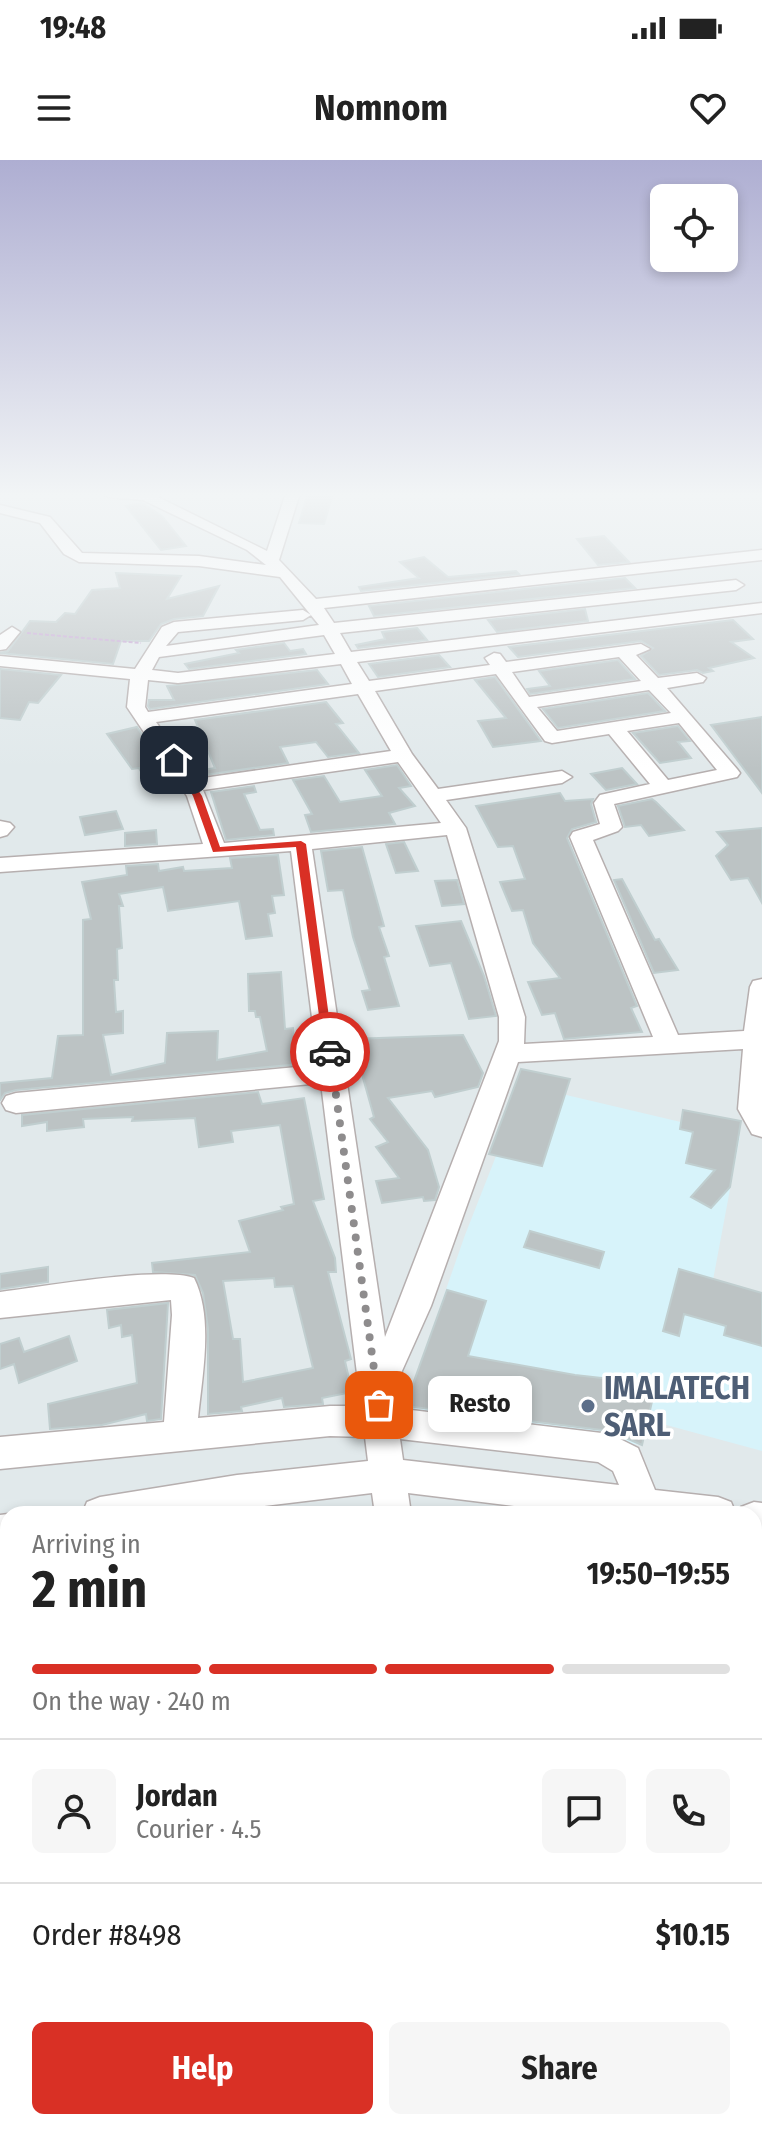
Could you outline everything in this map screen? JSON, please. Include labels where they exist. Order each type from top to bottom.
[{"type":"street","points":[[295,585],[316,609],[348,658],[403,755],[455,828],[512,1017],[513,1032],[508,1054],[379,1406]]},
{"type":"street","points":[[216,850],[204,811],[191,786],[142,718],[134,696],[141,675],[170,629],[180,625],[501,585]]},
{"type":"street","points":[[529,585],[567,631]]},
{"type":"street","points":[[156,649],[736,585]]},
{"type":"street","points":[[432,593],[448,618]]},
{"type":"street","points":[[0,661],[178,678],[762,608]]},
{"type":"street","points":[[142,718],[502,671],[641,648],[620,625]]},
{"type":"street","points":[[483,642],[524,703],[552,737],[684,717]]},
{"type":"street","points":[[625,653],[730,773],[607,799],[604,803],[611,827],[584,834],[580,839],[669,1044]]},
{"type":"street","points":[[524,703],[697,678]]},
{"type":"street","points":[[615,729],[664,788]]},
{"type":"street","points":[[191,786],[403,755]]},
{"type":"street","points":[[433,796],[562,777]]},
{"type":"street","points":[[0,865],[301,844],[455,828]]},
{"type":"street","points":[[301,844],[392,1506]]},
{"type":"street","points":[[762,987],[752,1109],[762,1127]]},
{"type":"street","points":[[508,1054],[757,1039]]},
{"type":"street","points":[[16,1103],[333,1073]]},
{"type":"street","points":[[0,1305],[116,1291],[183,1287],[186,1295],[186,1344],[180,1436]]},
{"type":"street","points":[[0,1453],[330,1421],[379,1406],[620,1451],[628,1461],[642,1504]]},
{"type":"street","points":[[148,1506],[237,1491],[390,1475],[657,1506]]},
{"type":"path","points":[[4,636],[156,649]]},
{"type":"shaded area","points":[[524,1085],[740,1136],[713,1280],[762,1293],[762,1451],[648,1420],[642,1445],[401,1418],[465,1235]]},
{"type":"building","points":[[119,585],[176,585],[167,599],[219,586],[203,616],[174,619],[161,624],[149,641],[121,641],[113,664],[0,653],[8,651],[30,621],[56,622],[65,613],[75,614],[92,590],[120,588]]},
{"type":"building","points":[[373,585],[417,585],[361,591],[359,587]]},
{"type":"building","points":[[562,585],[632,585],[635,588],[374,616],[369,606]]},
{"type":"building","points":[[585,609],[588,621],[497,632],[488,620]]},
{"type":"building","points":[[733,620],[753,639],[731,642],[754,658],[709,668],[713,671],[703,673],[697,670],[659,675],[641,656],[653,648],[641,641],[518,657],[509,647]]},
{"type":"building","points":[[417,628],[427,640],[358,648],[356,645],[385,639],[382,632]]},
{"type":"building","points":[[284,643],[290,651],[303,649],[306,654],[189,669],[185,664],[239,653],[236,650]]},
{"type":"building","points":[[439,655],[450,667],[378,677],[369,664]]},
{"type":"building","points":[[618,660],[635,679],[530,694],[527,689],[550,686],[539,671]]},
{"type":"building","points":[[0,669],[61,675],[38,703],[29,702],[20,720],[0,718]]},
{"type":"building","points":[[317,670],[328,684],[150,709],[148,706],[149,700],[174,700],[167,686]]},
{"type":"building","points":[[495,677],[541,741],[493,747],[478,721],[506,718],[475,680]]},
{"type":"building","points":[[648,693],[665,711],[558,728],[543,709]]},
{"type":"building","points":[[326,702],[343,723],[336,724],[359,753],[328,757],[316,742],[280,747],[288,763],[205,775],[203,770],[215,768],[195,720]]},
{"type":"building","points":[[762,717],[762,793],[711,725]]},
{"type":"building","points":[[678,726],[690,741],[678,742],[691,758],[660,763],[633,733]]},
{"type":"building","points":[[137,727],[170,777],[147,782],[139,768],[132,769],[107,734]]},
{"type":"building","points":[[397,765],[411,786],[399,788],[415,806],[389,813],[395,824],[311,832],[305,815],[312,814],[293,780],[324,776],[340,802],[382,796],[365,770]]},
{"type":"building","points":[[622,768],[637,784],[606,790],[591,774]]},
{"type":"building","points":[[254,786],[256,792],[244,794],[260,830],[273,829],[274,835],[226,840],[211,792]]},
{"type":"building","points":[[560,793],[565,801],[593,799],[591,804],[596,822],[572,829],[567,838],[637,1006],[631,1008],[642,1032],[564,1039],[555,1013],[542,1015],[528,982],[560,978],[533,943],[523,910],[512,911],[500,882],[525,879],[513,846],[498,847],[476,806]]},
{"type":"building","points":[[652,799],[684,830],[649,836],[641,825],[625,827],[618,806]]},
{"type":"building","points":[[116,811],[123,829],[85,835],[80,817]]},
{"type":"building","points":[[762,828],[762,903],[748,878],[731,880],[716,856],[728,845],[717,832]]},
{"type":"building","points":[[156,830],[157,844],[125,846],[125,833]]},
{"type":"building","points":[[404,842],[418,871],[396,873],[386,844]]},
{"type":"building","points":[[362,847],[384,926],[379,927],[389,956],[384,957],[399,1006],[368,1010],[362,991],[370,990],[353,937],[343,890],[328,891],[321,851]]},
{"type":"building","points":[[278,855],[284,895],[272,896],[275,913],[268,914],[272,936],[246,939],[239,901],[168,911],[163,887],[119,894],[123,906],[119,906],[122,948],[117,949],[118,980],[114,980],[116,1012],[123,1011],[123,1033],[103,1035],[111,1075],[165,1063],[167,1033],[218,1031],[217,1060],[267,1051],[260,1017],[256,1017],[255,1011],[249,1011],[248,974],[281,972],[285,1029],[293,1028],[294,1041],[299,1041],[300,1047],[308,1046],[312,1063],[16,1090],[5,1093],[0,1100],[0,1083],[52,1078],[58,1036],[83,1035],[83,920],[91,919],[82,882],[127,875],[126,866],[158,864],[159,871],[183,867],[184,871],[232,868],[230,858]]},
{"type":"building","points":[[622,879],[655,940],[659,939],[678,970],[654,973],[614,880]]},
{"type":"building","points":[[457,880],[464,904],[442,906],[435,881]]},
{"type":"building","points":[[461,921],[484,976],[496,1016],[469,1019],[451,963],[430,966],[416,926]]},
{"type":"building","points":[[463,1035],[483,1073],[478,1087],[435,1097],[432,1091],[388,1098],[428,1150],[439,1187],[435,1200],[424,1201],[423,1197],[382,1203],[376,1181],[399,1178],[376,1147],[388,1142],[370,1119],[374,1117],[352,1039]]},
{"type":"building","points":[[521,1069],[570,1079],[542,1166],[489,1154]]},
{"type":"building","points":[[258,1092],[262,1104],[304,1098],[324,1199],[313,1201],[335,1258],[336,1272],[328,1272],[351,1359],[345,1361],[352,1392],[322,1398],[323,1404],[284,1407],[282,1398],[241,1407],[242,1411],[208,1414],[208,1329],[203,1293],[195,1275],[153,1272],[152,1263],[250,1252],[239,1221],[283,1210],[281,1207],[294,1204],[280,1125],[231,1131],[233,1142],[199,1147],[195,1118],[132,1121],[133,1117],[83,1119],[84,1127],[47,1131],[47,1122],[22,1126],[22,1115]],"holes":[[[274,1278],[275,1287],[293,1286],[313,1368],[243,1382],[240,1339],[233,1339],[223,1281]]]},
{"type":"building","points":[[683,1110],[741,1121],[730,1187],[711,1208],[691,1197],[715,1170],[686,1163],[693,1132],[680,1129]]},
{"type":"building","points":[[530,1231],[604,1252],[599,1268],[524,1247]]},
{"type":"building","points":[[48,1267],[48,1282],[0,1289],[0,1274]]},
{"type":"building","points":[[679,1269],[762,1293],[762,1346],[724,1335],[726,1326],[684,1314],[679,1336],[663,1331]]},
{"type":"building","points":[[447,1290],[486,1301],[468,1356],[575,1375],[656,1384],[642,1445],[610,1431],[405,1406]]},
{"type":"building","points":[[168,1303],[161,1419],[147,1421],[146,1414],[102,1425],[50,1429],[48,1404],[137,1383],[132,1335],[122,1337],[121,1325],[109,1328],[107,1310]]},
{"type":"building","points":[[69,1336],[77,1361],[19,1383],[14,1364],[0,1369],[0,1344],[19,1338],[24,1352]]},
{"type":"way so far","points":[[330,1052],[379,1405]]},
{"type":"place","name":"Resto","points":[[379,1405]]},
{"type":"place","name":"IMALATECH SARL","points":[[588,1406]]},
{"type":"route","points":[[174,760],[204,811],[216,850],[301,844],[330,1052]]}]
